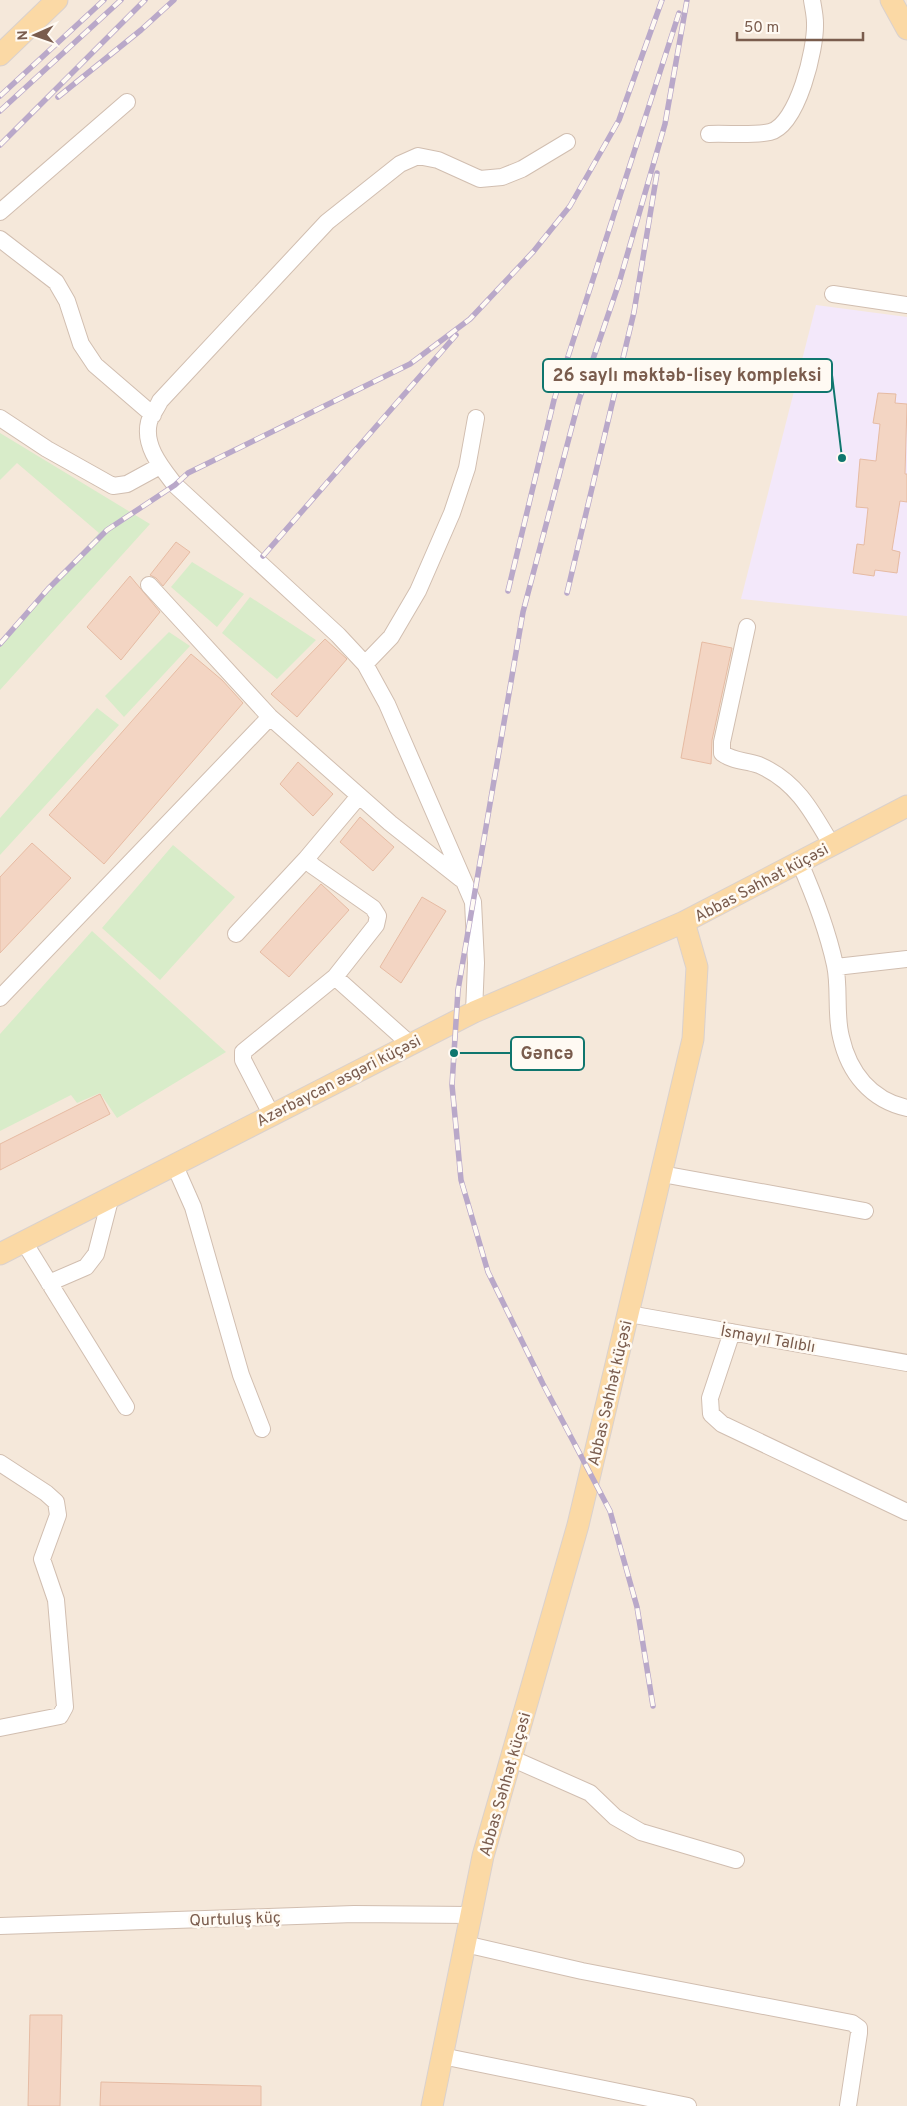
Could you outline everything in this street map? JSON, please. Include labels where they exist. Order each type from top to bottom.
[{"type":"main road","points":[[0,55],[57,0]]},
{"type":"main road","points":[[891,0],[907,29]]},
{"type":"main road","name":"Abbas Səhhət küçəsi","points":[[432,2106],[483,1856],[578,1525],[662,1174],[692,1039],[697,967],[684,922],[907,806]]},
{"type":"main road","name":"Azərbaycan əsgəri küçəsi","points":[[0,1254],[474,1012],[684,922]]},
{"type":"street","points":[[709,134],[771,132],[783,125],[792,112],[802,88],[810,59],[816,24],[812,0]]},
{"type":"street","points":[[0,212],[127,102]]},
{"type":"street","points":[[474,1012],[476,963],[473,902],[387,704],[365,664],[338,635],[175,485],[156,461],[149,438],[149,422],[160,401],[326,222],[400,164],[418,156],[438,160],[480,179],[502,178],[522,169],[567,142]]},
{"type":"street","points":[[0,239],[56,282],[67,301],[81,344],[95,365],[153,415]]},
{"type":"street","points":[[833,294],[907,305]]},
{"type":"street","points":[[0,418],[47,449],[114,486],[127,484],[160,466]]},
{"type":"street","points":[[365,664],[391,637],[418,591],[452,513],[467,468],[476,418]]},
{"type":"street","points":[[149,585],[270,717],[359,796],[463,880]]},
{"type":"street","points":[[747,627],[722,742],[722,753],[731,760],[756,764],[779,774],[807,802],[831,844]]},
{"type":"street","points":[[0,998],[270,717]]},
{"type":"street","points":[[236,934],[306,858],[359,796]]},
{"type":"street","points":[[271,1114],[243,1060],[243,1052],[336,977],[376,924],[378,916],[373,908],[313,866],[306,858]]},
{"type":"street","points":[[799,861],[819,906],[836,968],[841,1037],[849,1061],[865,1086],[880,1099],[907,1108]]},
{"type":"street","points":[[836,968],[907,959]]},
{"type":"street","points":[[336,977],[410,1044]]},
{"type":"street","points":[[174,1164],[193,1207],[241,1375],[262,1429]]},
{"type":"street","points":[[662,1174],[866,1211]]},
{"type":"street","points":[[49,1283],[86,1267],[96,1254],[111,1196]]},
{"type":"street","points":[[24,1242],[126,1407]]},
{"type":"street","name":"İsmayıl Talıblı","points":[[628,1314],[907,1363]]},
{"type":"street","points":[[732,1332],[710,1398],[711,1414],[722,1424],[907,1512]]},
{"type":"street","points":[[0,1463],[46,1493],[56,1502],[58,1515],[42,1559],[56,1600],[65,1707],[60,1716],[0,1728]]},
{"type":"street","points":[[511,1758],[590,1793],[615,1817],[641,1832],[736,1860]]},
{"type":"street","name":"Qurtuluş küç","points":[[0,1926],[354,1914],[471,1915]]},
{"type":"street","points":[[465,1944],[582,1972],[852,2023],[859,2028],[859,2033],[848,2106]]},
{"type":"street","points":[[442,2056],[688,2106]]},
{"type":"shaded area","points":[[0,0],[907,0],[907,2106],[0,2106]]},
{"type":"shaded area","points":[[816,305],[907,317],[907,616],[741,599]]},
{"type":"green space","points":[[0,433],[150,524],[0,690],[0,641],[99,533],[17,463],[0,480]]},
{"type":"green space","points":[[192,562],[244,594],[217,627],[171,587]]},
{"type":"green space","points":[[250,597],[316,640],[277,679],[222,633]]},
{"type":"green space","points":[[169,632],[190,646],[124,717],[105,696]]},
{"type":"green space","points":[[97,708],[119,725],[0,855],[0,818]]},
{"type":"green space","points":[[173,845],[235,897],[160,980],[102,928]]},
{"type":"green space","points":[[92,931],[226,1052],[117,1118],[100,1093],[77,1103],[71,1095],[0,1131],[0,1034]]},
{"type":"building","points":[[878,393],[896,394],[895,403],[907,404],[905,474],[907,474],[907,502],[900,501],[892,550],[900,552],[897,573],[875,570],[874,576],[853,573],[857,544],[864,545],[868,508],[856,507],[860,459],[876,461],[880,424],[873,423]]},
{"type":"building","points":[[176,542],[190,552],[163,586],[156,578],[150,575]]},
{"type":"building","points":[[130,576],[160,612],[121,660],[87,627]]},
{"type":"building","points":[[325,639],[347,659],[297,717],[271,694]]},
{"type":"building","points":[[702,642],[732,648],[712,740],[711,764],[681,758]]},
{"type":"building","points":[[191,654],[222,680],[243,703],[104,864],[49,815]]},
{"type":"building","points":[[298,762],[333,794],[313,816],[280,784]]},
{"type":"building","points":[[360,817],[394,847],[373,871],[340,842]]},
{"type":"building","points":[[32,843],[71,878],[0,953],[0,877]]},
{"type":"building","points":[[321,884],[349,910],[289,977],[260,952]]},
{"type":"building","points":[[422,897],[446,911],[401,983],[380,967]]},
{"type":"building","points":[[100,1094],[110,1114],[0,1170],[0,1144]]},
{"type":"building","points":[[30,2015],[62,2015],[60,2106],[28,2106]]},
{"type":"building","points":[[101,2082],[261,2086],[261,2106],[100,2106]]},
{"type":"railway","points":[[0,96],[104,0]]},
{"type":"railway","points":[[0,111],[121,0]]},
{"type":"railway","points":[[0,145],[145,0]]},
{"type":"railway","points":[[58,97],[141,30],[174,0]]},
{"type":"railway","points":[[0,644],[48,589],[107,530],[175,485],[188,473],[410,364],[470,319],[533,252],[570,206],[619,120],[662,0]]},
{"type":"railway","points":[[653,1706],[637,1607],[610,1511],[543,1384],[488,1272],[461,1180],[452,1085],[458,990],[523,612],[579,400],[619,283],[665,124],[687,0]]},
{"type":"railway","points":[[508,591],[554,400],[679,13]]},
{"type":"railway","points":[[567,593],[634,312],[657,173]]},
{"type":"railway","points":[[263,556],[456,335]]},
{"type":"place","name":"26 saylı məktəb-lisey kompleksi","points":[[842,458]]},
{"type":"place","name":"Gəncə","points":[[454,1053]]}]
